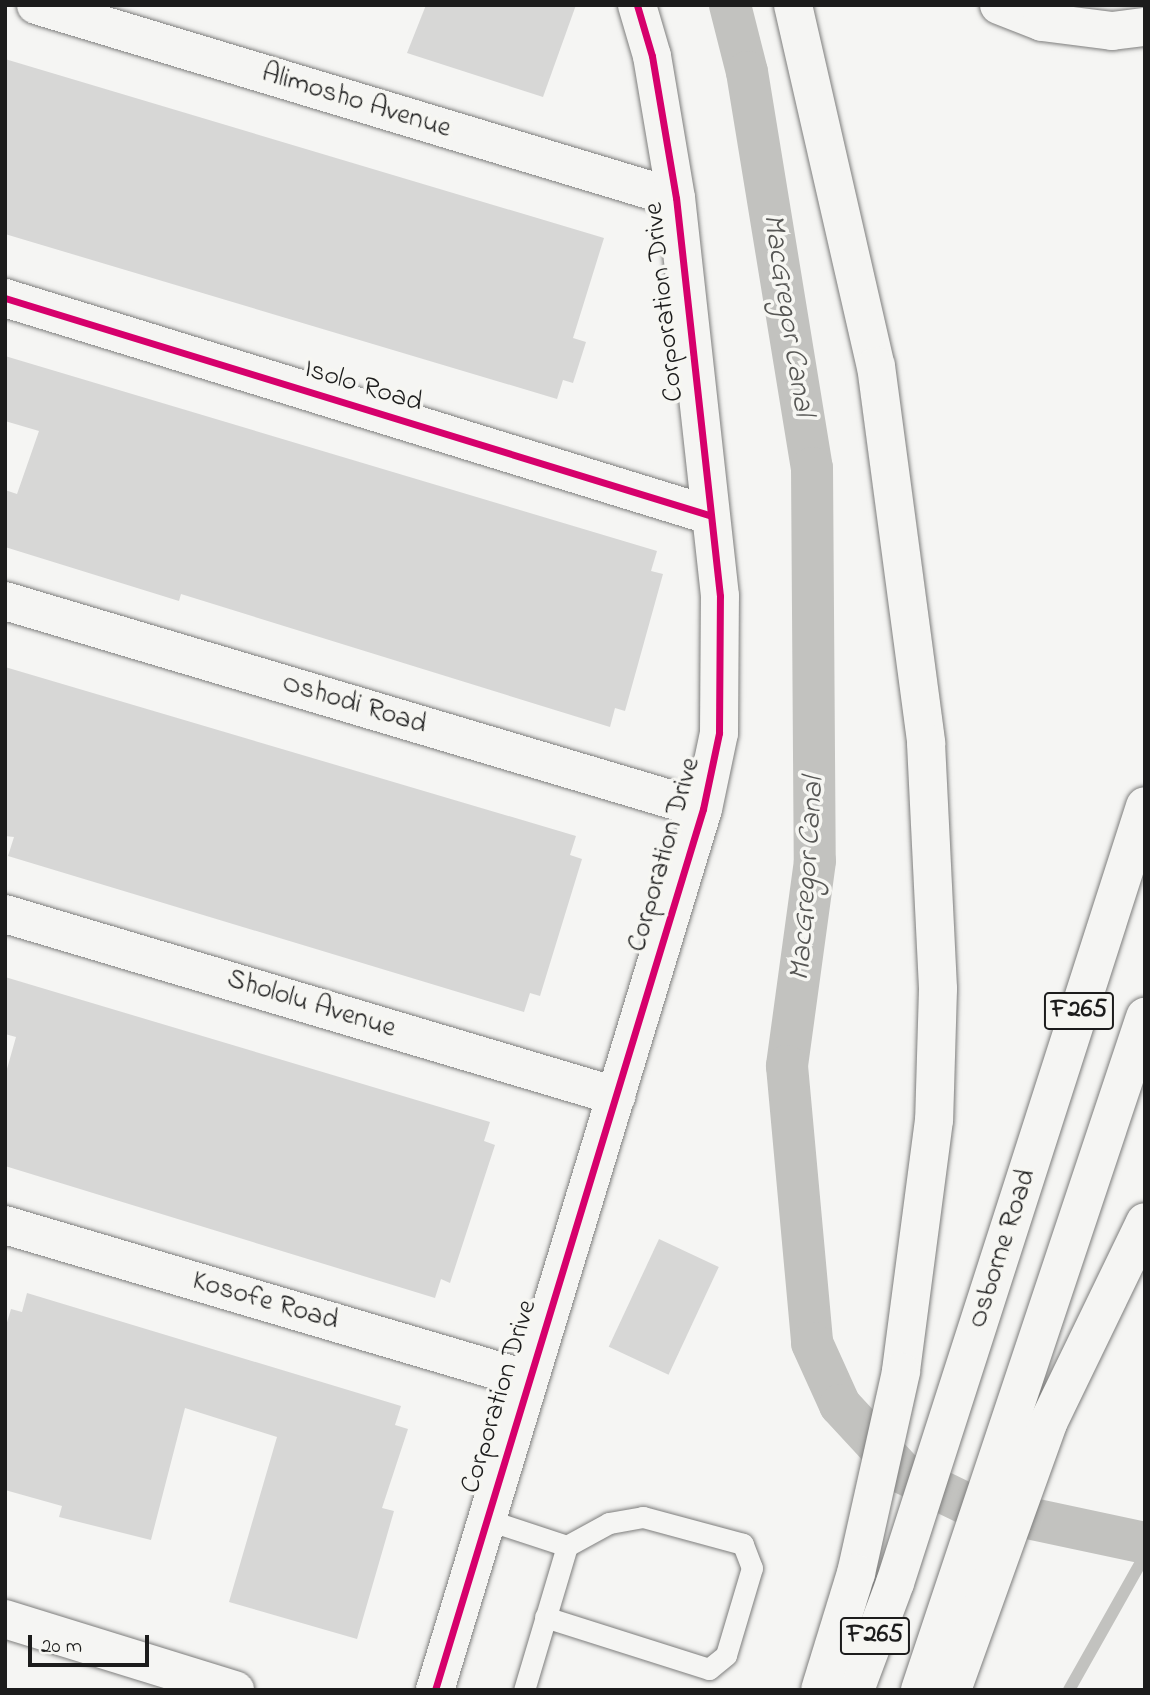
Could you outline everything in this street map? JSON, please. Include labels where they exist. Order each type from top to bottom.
[{"type":"main road","name":"Alimosho Avenue","points":[[36,5],[676,198]]},
{"type":"main road","name":"Corporation Drive","points":[[435,1690],[526,1379],[704,809],[723,670],[676,198],[652,56],[636,5]]},
{"type":"main road","points":[[793,5],[876,366],[926,743],[938,989],[934,1120],[901,1372],[856,1573],[820,1690]]},
{"type":"main road","points":[[999,5],[1042,22],[1112,31],[1145,26]]},
{"type":"main road","name":"Isolo Road","points":[[5,298],[709,516]]},
{"type":"main road","name":"Oshodi Road","points":[[5,601],[704,809]]},
{"type":"main road","name":"Osborne Road","points":[[855,1690],[895,1583],[1145,806]]},
{"type":"main road","name":"Shololu Avenue","points":[[5,914],[616,1096]]},
{"type":"main road","points":[[920,1690],[964,1607],[1031,1419],[1079,1223],[1145,1017]]},
{"type":"main road","points":[[1031,1419],[1145,1222]]},
{"type":"main road","name":"Kosofe Road","points":[[5,1225],[526,1379]]},
{"type":"main road","points":[[952,1690],[964,1607]]},
{"type":"main road","points":[[5,1619],[235,1690]]},
{"type":"lane","points":[[524,1690],[545,1617],[567,1546],[609,1523],[643,1517],[743,1544],[752,1568],[726,1655],[709,1668],[545,1617]]},
{"type":"lane","points":[[485,1520],[567,1546]]},
{"type":"building","points":[[426,5],[576,5],[543,97],[407,53]]},
{"type":"building","points":[[5,59],[604,238],[573,338],[586,342],[573,383],[563,380],[557,399],[5,234]]},
{"type":"building","points":[[5,356],[657,551],[651,571],[663,574],[625,711],[615,708],[610,727],[181,594],[179,601],[5,547],[5,490],[17,494],[39,431],[5,421]]},
{"type":"building","points":[[5,667],[576,836],[570,855],[582,859],[540,996],[530,993],[524,1012],[8,856],[14,837],[5,836]]},
{"type":"building","points":[[5,977],[490,1122],[484,1141],[495,1145],[450,1283],[441,1279],[435,1298],[5,1166],[5,1076],[16,1037],[5,1034]]},
{"type":"building","points":[[659,1239],[719,1267],[669,1375],[609,1347]]},
{"type":"building","points":[[27,1293],[401,1406],[395,1425],[408,1429],[382,1508],[394,1511],[357,1639],[229,1602],[277,1437],[185,1408],[151,1540],[59,1517],[62,1506],[5,1490],[5,1329],[11,1309],[22,1312]]},
{"type":"waterway","name":"MacGregor Canal","points":[[730,5],[747,72],[812,468],[815,861],[787,1066],[812,1343],[840,1405],[903,1473],[971,1506],[1145,1543]]},
{"type":"waterway","points":[[1069,1690],[1145,1555]]},
{"type":"cycle path","points":[[435,1690],[703,809],[719,733],[720,596],[676,198],[652,56],[637,5]]},
{"type":"cycle path","points":[[5,298],[709,515]]}]
